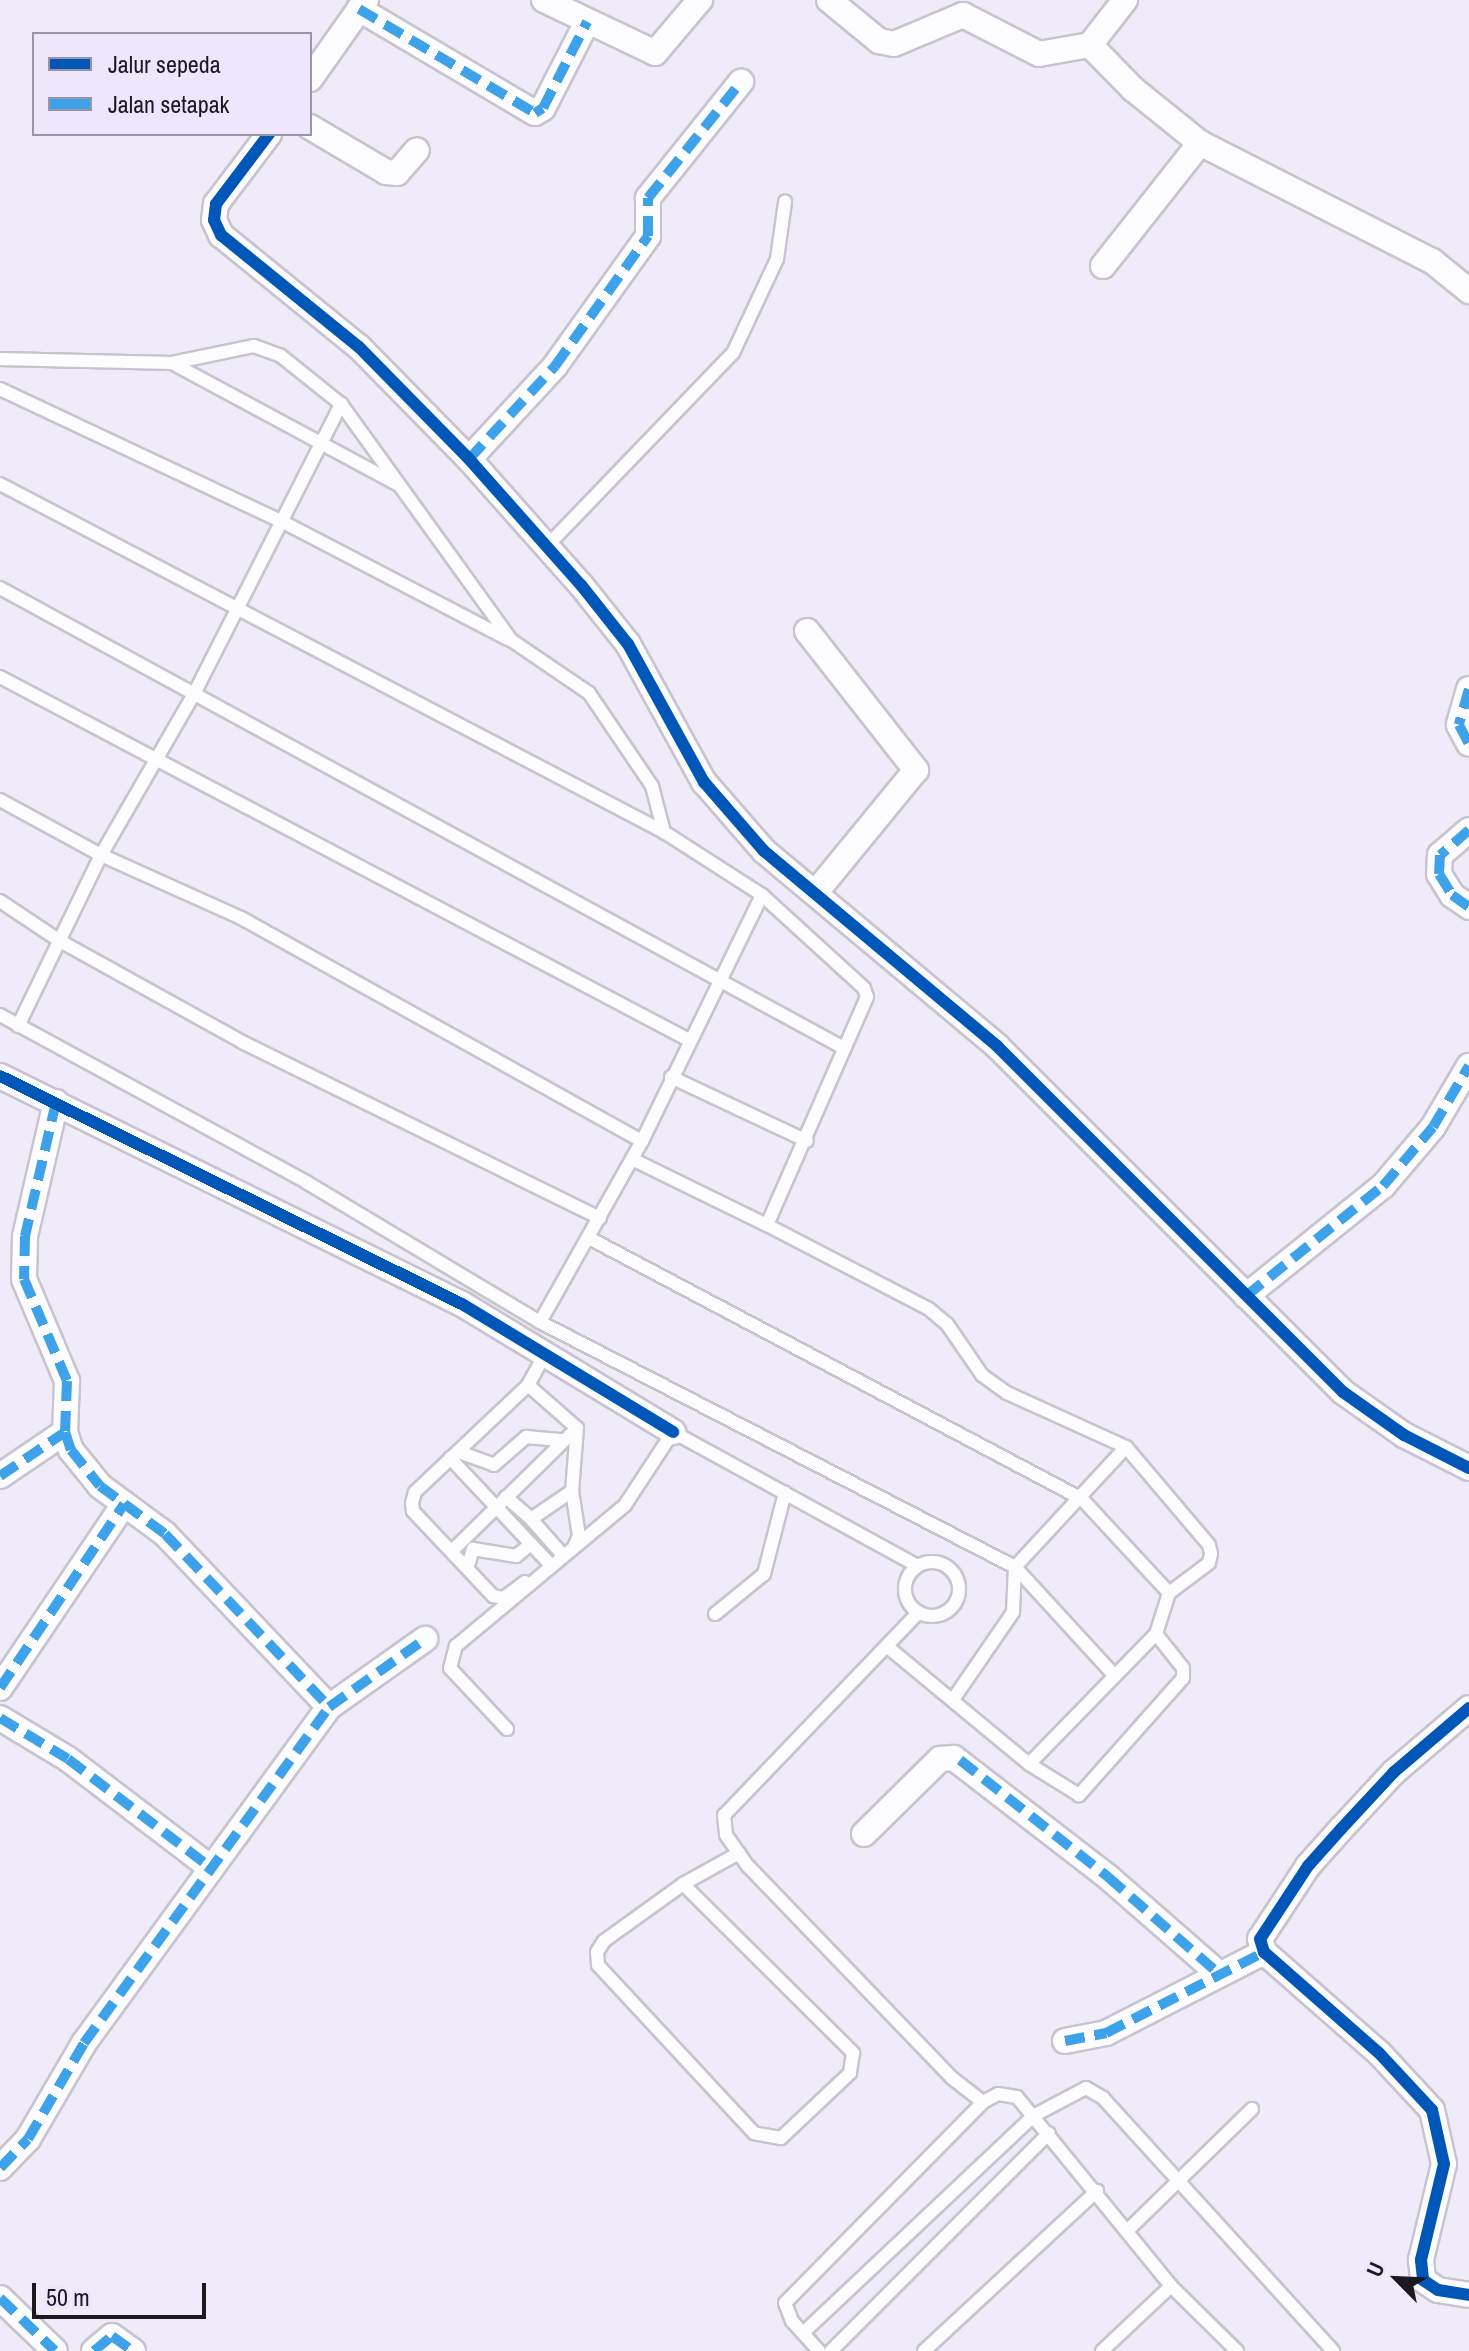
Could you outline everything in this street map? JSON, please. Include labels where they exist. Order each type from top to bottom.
[{"type":"street","points":[[544,0],[655,53],[700,0]]},
{"type":"street","points":[[829,0],[879,41],[894,44],[963,15],[1039,54],[1090,45],[1125,0]]},
{"type":"street","points":[[312,76],[362,5],[535,113],[543,108],[587,22]]},
{"type":"street","points":[[1090,45],[1103,63],[1200,143],[1432,261],[1469,291]]},
{"type":"street","points":[[469,459],[555,366],[648,236],[648,198],[741,82]]},
{"type":"street","points":[[312,128],[386,172],[397,173],[417,150]]},
{"type":"street","points":[[267,136],[216,204],[214,220],[221,235],[359,347],[469,459],[547,546],[628,644],[704,782],[764,851],[817,891],[997,1046],[1246,1296],[1369,1413],[1469,1468]]},
{"type":"street","points":[[1103,266],[1200,143]]},
{"type":"street","points":[[807,631],[916,770],[817,891]]},
{"type":"street","points":[[1469,689],[1459,725],[1469,744]]},
{"type":"street","points":[[1469,830],[1440,855],[1439,874],[1452,895],[1469,907]]},
{"type":"street","points":[[1246,1296],[1383,1186],[1433,1127],[1469,1066]]},
{"type":"street","points":[[0,1076],[462,1304],[673,1432]]},
{"type":"street","points":[[56,1102],[25,1236],[24,1279],[67,1381],[65,1432],[84,1468],[124,1504],[165,1534],[329,1707]]},
{"type":"street","points":[[0,1476],[65,1432]]},
{"type":"street","points":[[0,1688],[124,1504]]},
{"type":"street","points":[[0,2168],[28,2139],[84,2043],[329,1707],[425,1639]]},
{"type":"street","points":[[1469,1708],[1394,1772],[1308,1866],[1260,1939],[1264,1952],[1379,2053],[1432,2110],[1444,2164],[1421,2260],[1423,2280],[1438,2290],[1469,2295]]},
{"type":"street","points":[[0,1718],[68,1759],[211,1868]]},
{"type":"street","points":[[864,1834],[940,1759],[954,1758],[1108,1877],[1218,1973]]},
{"type":"street","points":[[1065,2041],[1106,2033],[1264,1952]]},
{"type":"street","points":[[0,2298],[55,2351]]},
{"type":"street","points":[[94,2351],[112,2336],[133,2351]]},
{"type":"lane","points":[[547,546],[733,353],[777,259],[785,202]]},
{"type":"lane","points":[[0,359],[172,363],[254,346],[281,356],[341,404],[511,640]]},
{"type":"lane","points":[[172,363],[402,487]]},
{"type":"lane","points":[[0,389],[283,522],[511,640],[589,693],[652,786],[664,832]]},
{"type":"lane","points":[[18,1026],[101,855],[151,760],[195,692],[341,404]]},
{"type":"lane","points":[[0,484],[664,832],[762,895],[867,992],[842,1047],[807,1141],[767,1225]]},
{"type":"lane","points":[[0,588],[722,978],[842,1047]]},
{"type":"lane","points":[[0,677],[151,760],[689,1040]]},
{"type":"lane","points":[[0,800],[101,855],[241,918],[642,1141]]},
{"type":"lane","points":[[540,1322],[642,1141],[762,895]]},
{"type":"lane","points":[[0,901],[60,941],[242,1042],[600,1218]]},
{"type":"lane","points":[[0,1015],[306,1182],[540,1322],[1015,1567],[1114,1675]]},
{"type":"lane","points":[[671,1077],[807,1141]]},
{"type":"lane","points":[[632,1159],[929,1309],[947,1324],[982,1375],[1007,1393],[1126,1447],[1209,1545],[1209,1563],[1169,1593],[1156,1634],[1029,1764]]},
{"type":"lane","points":[[589,1238],[1082,1499],[1169,1593]]},
{"type":"lane","points":[[545,1354],[528,1385],[415,1492],[412,1503],[413,1511],[498,1598],[579,1542],[572,1491],[577,1428]]},
{"type":"lane","points":[[528,1385],[577,1428]]},
{"type":"lane","points":[[453,1550],[494,1506],[577,1428]]},
{"type":"lane","points":[[507,1729],[450,1668],[456,1646],[625,1505],[673,1432],[918,1566],[941,1563],[954,1573],[959,1589],[949,1611],[934,1617],[918,1613],[905,1590],[918,1566]]},
{"type":"lane","points":[[455,1455],[494,1465],[526,1437],[563,1440]]},
{"type":"lane","points":[[954,1698],[1013,1612],[1015,1567],[1082,1499],[1126,1447]]},
{"type":"lane","points":[[455,1455],[494,1506],[549,1563]]},
{"type":"lane","points":[[531,1519],[572,1491]]},
{"type":"lane","points":[[715,1614],[764,1574],[785,1493]]},
{"type":"lane","points":[[506,1497],[531,1519],[562,1554]]},
{"type":"lane","points":[[468,1566],[473,1549],[516,1556],[531,1544]]},
{"type":"lane","points":[[918,1613],[889,1648],[724,1815],[726,1835],[739,1853],[903,2030],[983,2102]]},
{"type":"lane","points":[[889,1648],[954,1698],[1029,1764],[1072,1793],[1086,1792],[1183,1678],[1183,1668],[1156,1634]]},
{"type":"lane","points":[[683,1884],[853,2053],[850,2073],[781,2138],[754,2133],[598,1965],[597,1952],[604,1941],[683,1884],[739,1853]]},
{"type":"lane","points":[[803,2333],[1033,2116],[1069,2093],[1094,2091],[1333,2351]]},
{"type":"lane","points":[[819,2351],[803,2333],[785,2303],[983,2102],[1007,2094],[1049,2133],[1129,2229],[1171,2286],[1237,2351]]},
{"type":"lane","points":[[1129,2229],[1252,2109]]},
{"type":"lane","points":[[831,2351],[1049,2133]]},
{"type":"lane","points":[[924,2351],[1097,2191]]},
{"type":"lane","points":[[1102,2351],[1171,2286]]},
{"type":"marked path","points":[[359,9],[535,113],[543,108],[587,22]]},
{"type":"marked path","points":[[469,459],[555,366],[648,236],[648,198],[741,82]]},
{"type":"marked path","points":[[1469,689],[1459,725],[1469,744]]},
{"type":"marked path","points":[[1469,830],[1440,855],[1439,874],[1452,895],[1469,907]]},
{"type":"marked path","points":[[1246,1296],[1383,1186],[1433,1127],[1469,1066]]},
{"type":"marked path","points":[[56,1102],[25,1236],[24,1279],[67,1381],[65,1432],[71,1450],[100,1486],[165,1534],[329,1707]]},
{"type":"marked path","points":[[0,1476],[65,1432]]},
{"type":"marked path","points":[[0,1688],[124,1504]]},
{"type":"marked path","points":[[0,2168],[28,2139],[84,2043],[329,1707],[425,1639]]},
{"type":"marked path","points":[[0,1718],[68,1759],[211,1868]]},
{"type":"marked path","points":[[960,1760],[1108,1877],[1218,1973]]},
{"type":"marked path","points":[[1065,2041],[1106,2033],[1264,1952]]},
{"type":"marked path","points":[[0,2298],[55,2351]]},
{"type":"marked path","points":[[94,2351],[112,2336],[133,2351]]},
{"type":"cycle path","points":[[267,136],[216,204],[214,220],[221,235],[359,347],[469,459],[581,585],[628,644],[704,782],[764,851],[997,1046],[1343,1392],[1404,1435],[1469,1468]]},
{"type":"cycle path","points":[[0,1076],[462,1304],[673,1432]]},
{"type":"cycle path","points":[[1469,1708],[1394,1772],[1341,1829],[1308,1866],[1260,1939],[1264,1952],[1379,2053],[1432,2110],[1444,2164],[1421,2260],[1423,2280],[1438,2290],[1469,2295]]}]
